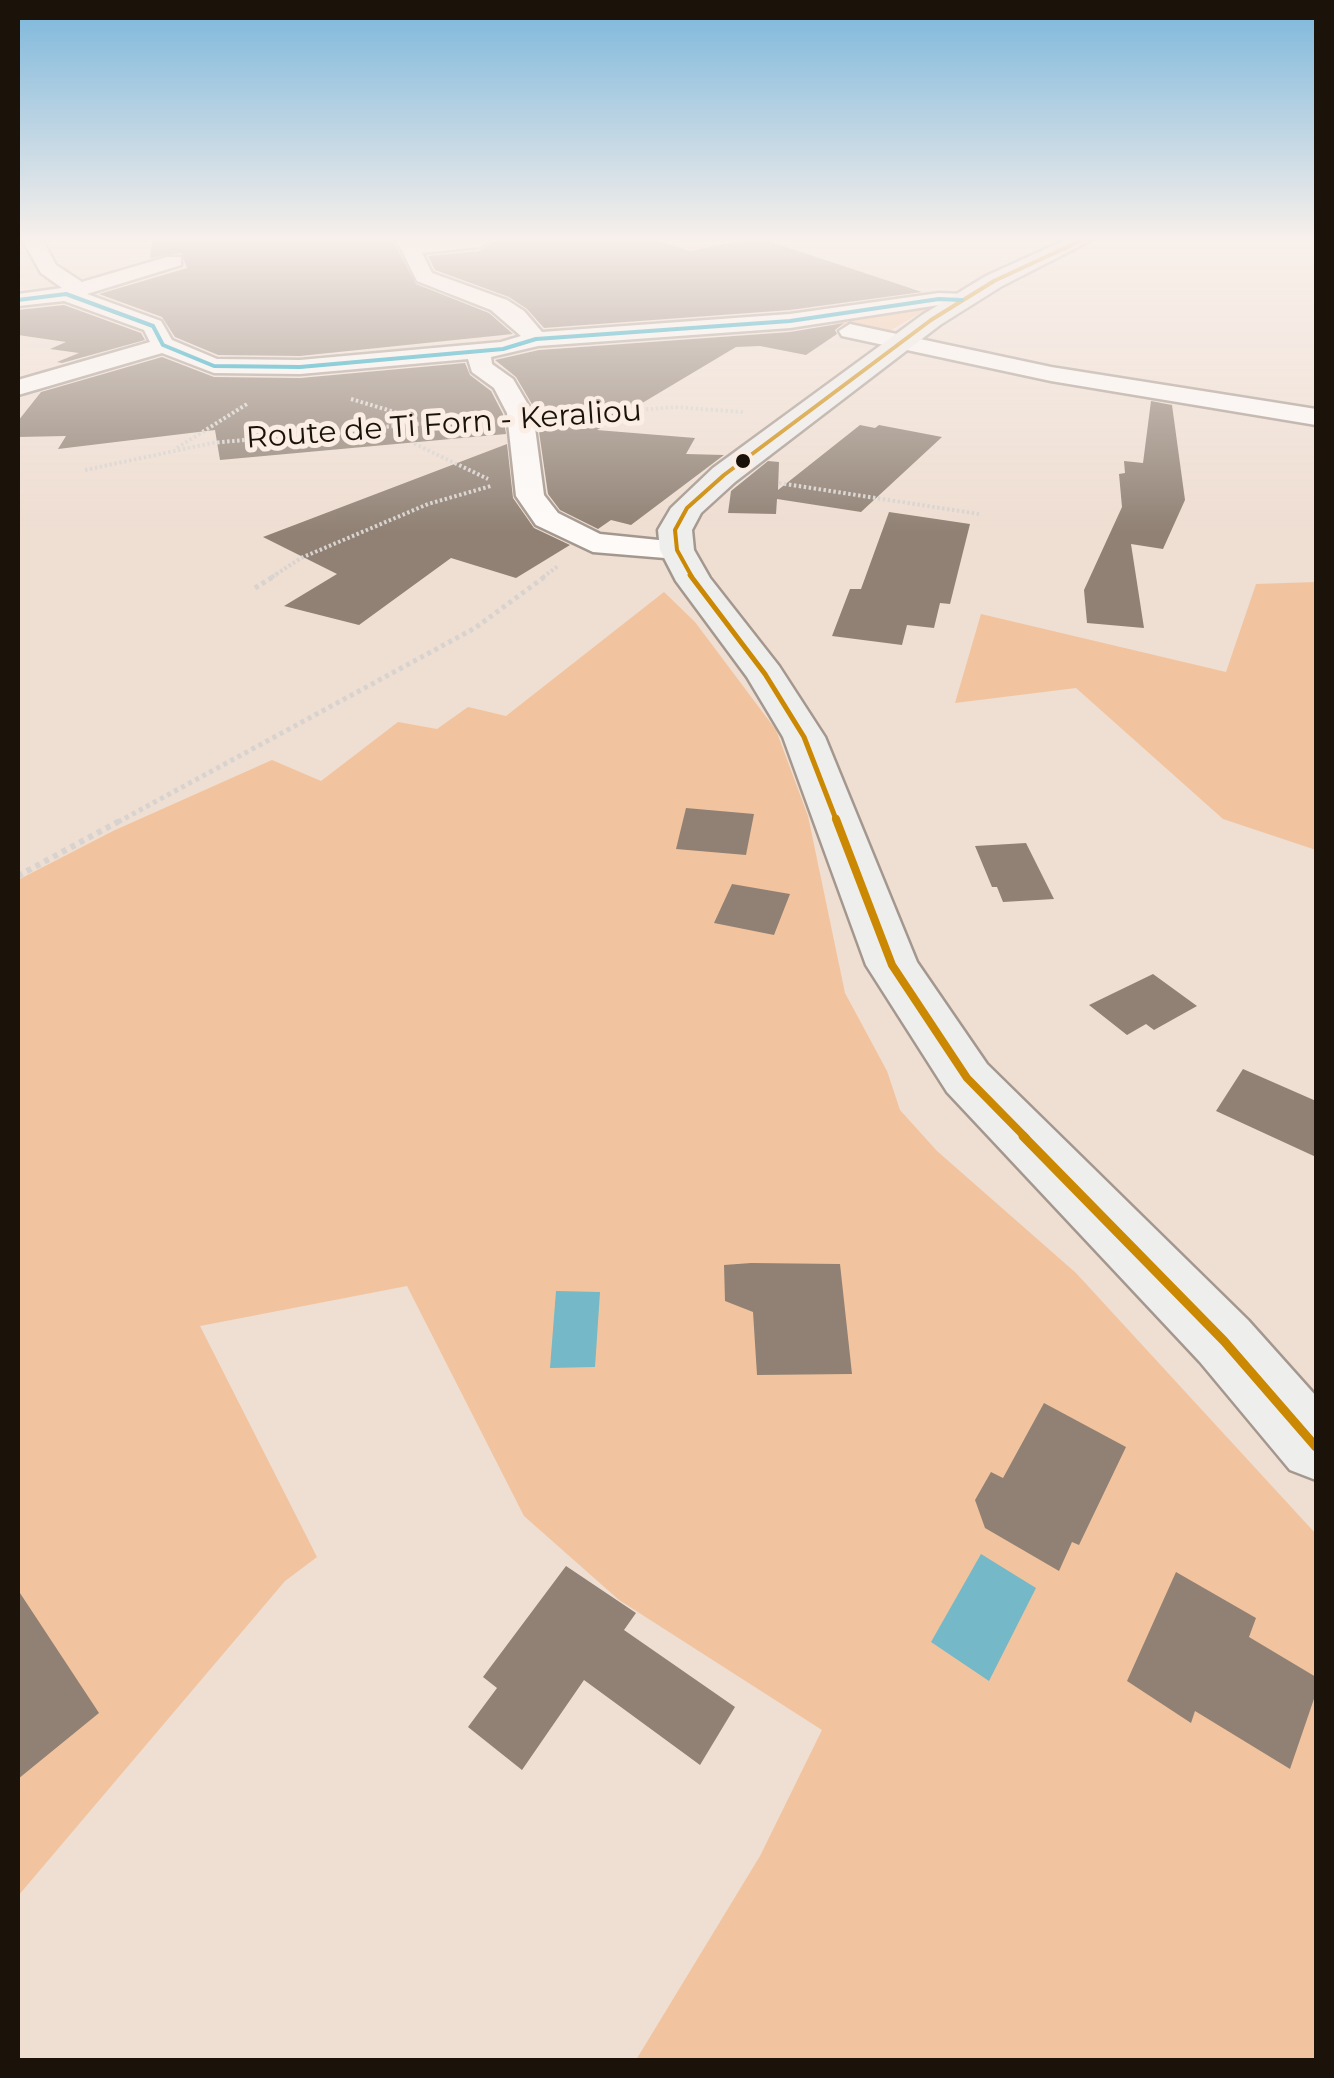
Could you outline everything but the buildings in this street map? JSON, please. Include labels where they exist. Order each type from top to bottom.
[{"type":"street","points":[[160,338],[163,344],[214,366],[300,367],[479,351],[565,338]]},
{"type":"street","points":[[890,338],[1050,374],[1316,417]]},
{"type":"street","points":[[906,338],[724,474],[686,508],[675,530],[677,550],[694,582],[765,674],[804,737],[892,965],[966,1078],[1224,1341],[1316,1447]]},
{"type":"street","points":[[18,388],[163,344]]},
{"type":"street","points":[[479,351],[480,367],[504,384],[520,412],[530,496],[546,519],[593,543],[677,550]]},
{"type":"path","points":[[255,588],[301,558],[410,512],[498,484],[412,443],[410,427],[398,413],[328,391],[300,367]]},
{"type":"path","name":"Route de Ti Forn - Keraliou","points":[[86,470],[212,443],[309,432],[410,427],[520,412],[538,418],[675,407],[804,416]]},
{"type":"path","points":[[724,474],[980,514]]},
{"type":"path","points":[[18,876],[475,628],[539,578],[593,543]]},
{"type":"shaded area","points":[[1316,582],[1316,850],[1223,819],[1076,688],[955,703],[981,614],[1226,672],[1256,584]]},
{"type":"shaded area","points":[[664,592],[695,622],[776,730],[808,816],[845,993],[887,1071],[900,1110],[937,1151],[1076,1273],[1316,1534],[1316,2060],[636,2060],[760,1856],[822,1730],[619,1600],[524,1516],[407,1286],[200,1326],[317,1557],[285,1581],[18,1896],[18,880],[113,831],[272,760],[321,781],[398,722],[437,729],[468,707],[506,716]]},
{"type":"water","points":[[556,1291],[600,1292],[595,1367],[550,1368]]},
{"type":"water","points":[[981,1554],[1036,1588],[989,1681],[931,1642]]},
{"type":"transit line","points":[[159,338],[163,345],[214,366],[300,367],[503,349],[550,338]]},
{"type":"transit line","points":[[907,338],[724,475],[687,508],[675,530],[677,550],[694,581],[765,674],[804,737],[892,965],[967,1078],[1224,1341],[1316,1447]]}]
